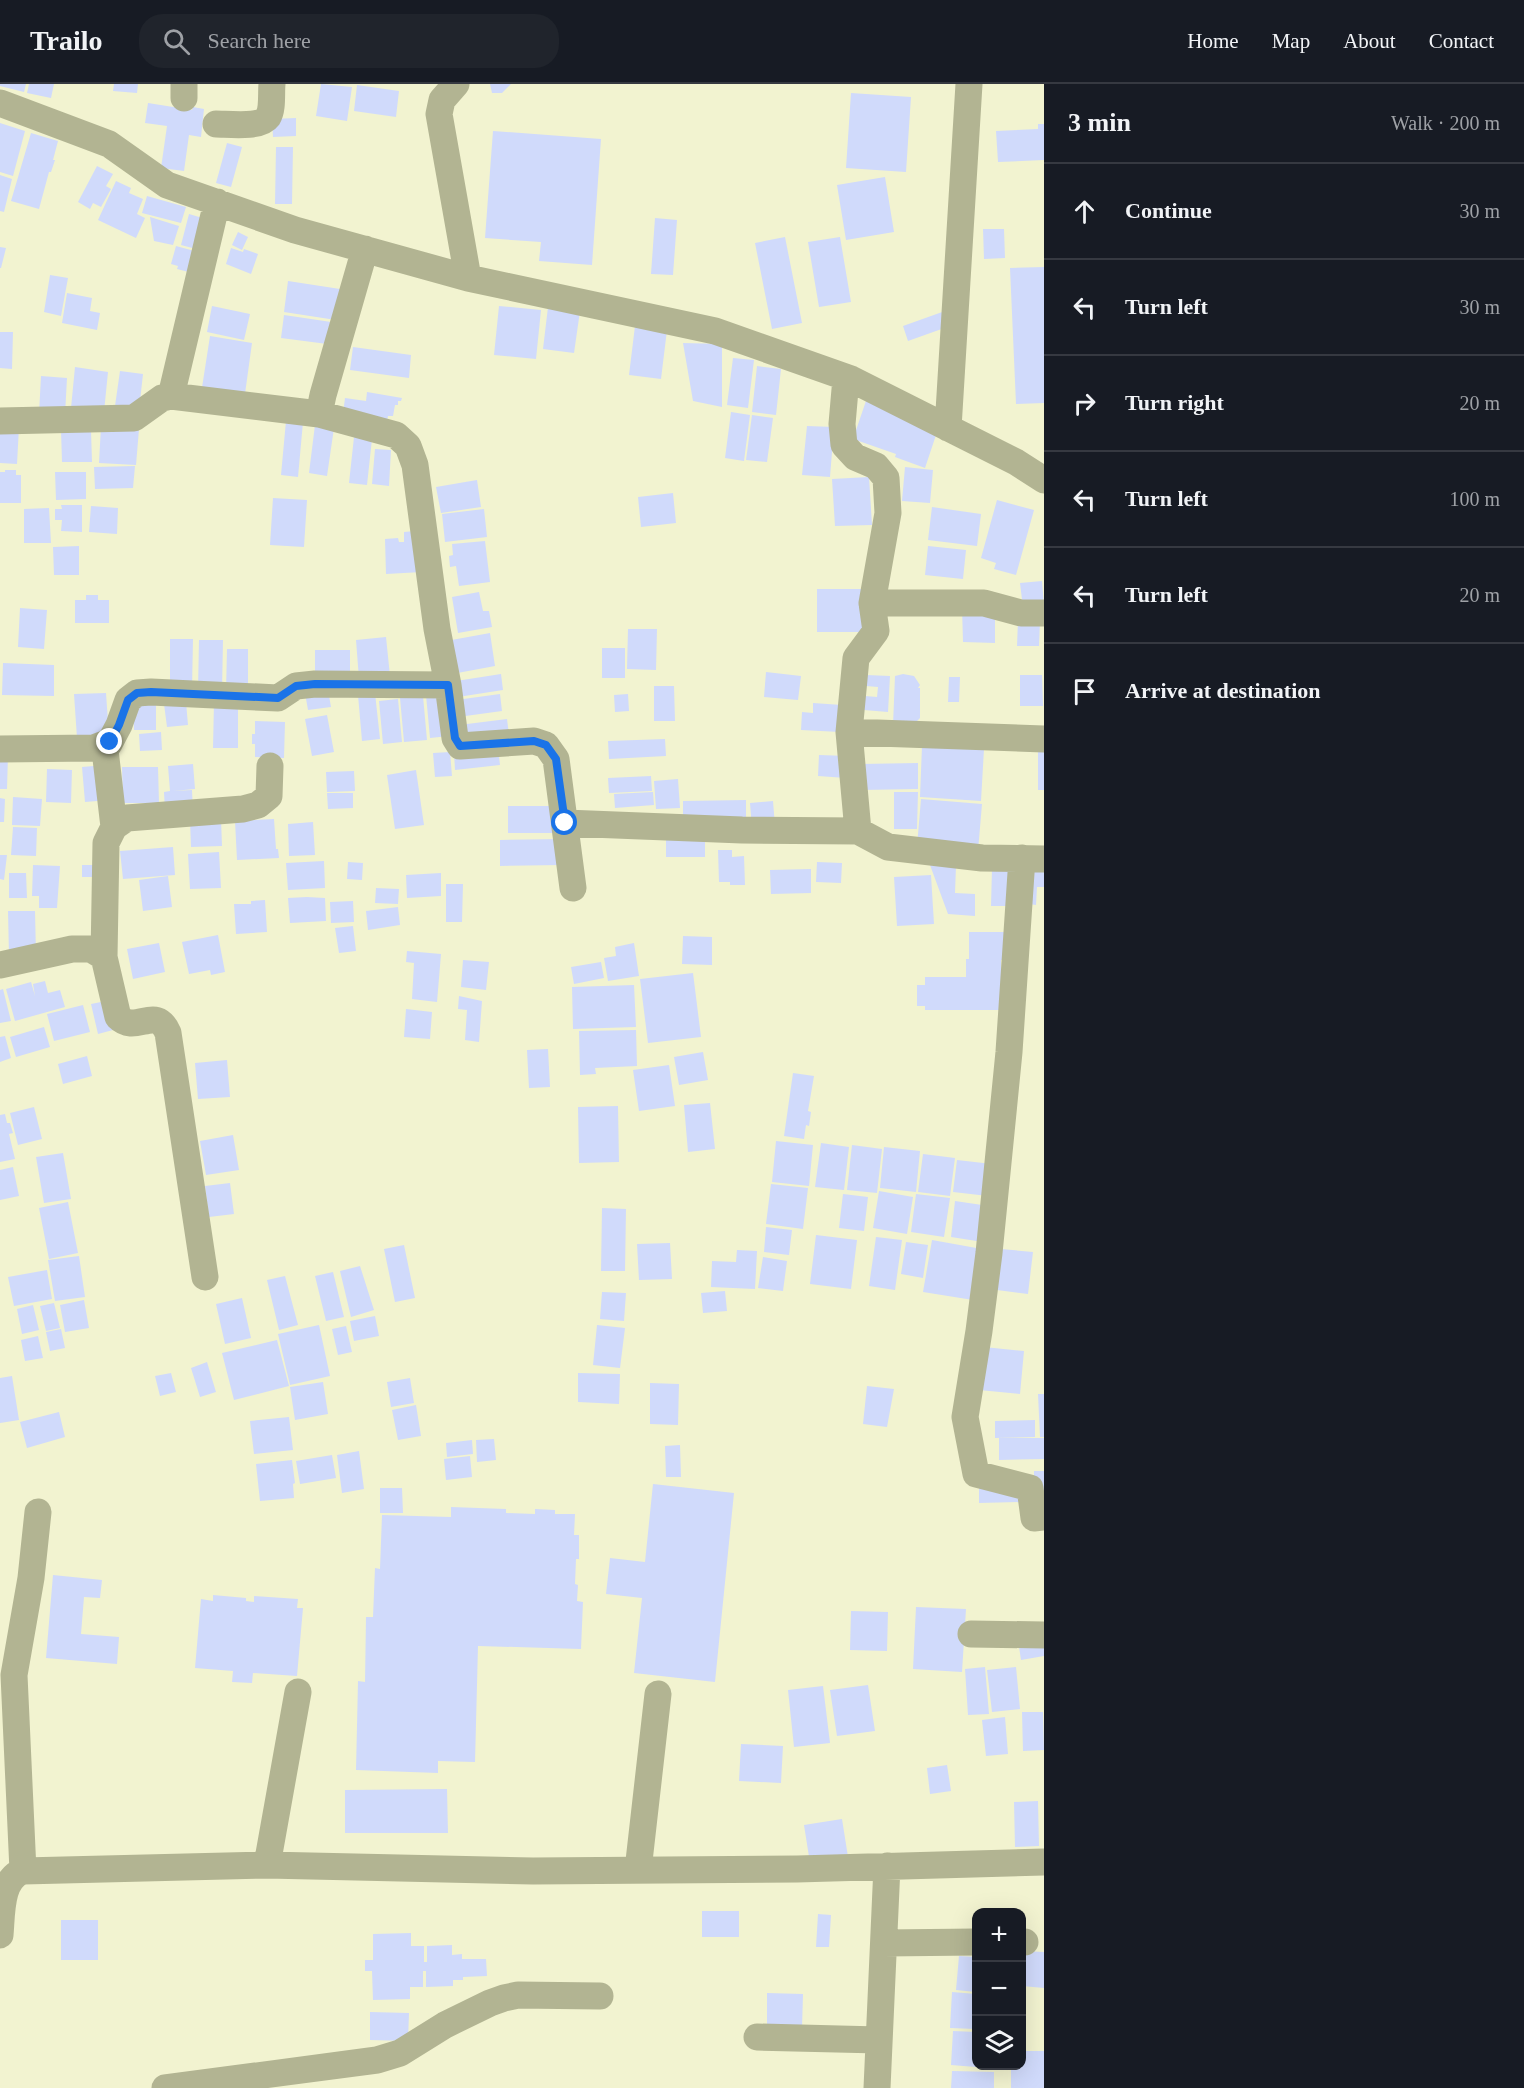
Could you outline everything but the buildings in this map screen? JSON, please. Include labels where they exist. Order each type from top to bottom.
[{"type":"street","points":[[216,124],[261,123],[270,111],[272,84]]},
{"type":"street","points":[[456,84],[442,100],[439,114],[468,278]]},
{"type":"street","points":[[948,428],[969,84]]},
{"type":"street","points":[[0,103],[109,144],[167,185],[296,230],[468,278],[715,331],[846,378],[1016,462],[1044,480]]},
{"type":"street","points":[[171,396],[217,202]]},
{"type":"street","points":[[320,414],[322,395],[365,249]]},
{"type":"street","points":[[846,378],[842,424],[844,445],[855,457],[876,466],[886,478],[888,513],[872,603],[876,631],[856,658],[849,732],[858,831]]},
{"type":"street","points":[[0,421],[134,418],[162,398],[171,396],[320,414],[396,435],[408,446],[415,465],[437,629],[455,738],[460,746],[534,741],[546,745],[556,759],[573,888]]},
{"type":"street","points":[[872,603],[984,603],[1021,613],[1044,613]]},
{"type":"street","points":[[114,827],[105,750],[119,725],[128,700],[137,693],[278,698],[296,686],[315,684],[448,685]]},
{"type":"street","points":[[849,732],[1044,740]]},
{"type":"street","points":[[0,749],[94,748],[110,742]]},
{"type":"street","points":[[205,1277],[168,1033],[164,1023],[157,1020],[130,1023],[123,1022],[118,1017],[104,957],[106,843],[114,827],[127,818],[243,809],[258,805],[268,796],[270,766]]},
{"type":"street","points":[[565,823],[742,830],[858,831],[888,847],[982,858],[1033,859],[1009,1052],[989,1253],[965,1417],[976,1474],[1030,1488],[1034,1518],[1044,1517]]},
{"type":"street","points":[[0,965],[72,949],[91,949],[104,957]]},
{"type":"street","points":[[23,1871],[14,1675],[31,1578],[38,1512]]},
{"type":"street","points":[[971,1634],[1044,1635]]},
{"type":"street","points":[[267,1865],[298,1692]]},
{"type":"street","points":[[638,1870],[658,1694]]},
{"type":"street","points":[[0,1935],[5,1885],[15,1874],[23,1871],[267,1865],[521,1871],[638,1870],[1044,1862]]},
{"type":"street","points":[[877,2088],[887,1866]]},
{"type":"street","points":[[884,1943],[972,1942]]},
{"type":"street","points":[[165,2088],[378,2060],[400,2053],[445,2025],[504,1998],[518,1995],[600,1996]]},
{"type":"street","points":[[757,2037],[879,2040]]},
{"type":"route","points":[[110,742],[128,700],[137,693],[278,698],[296,686],[315,684],[448,685],[455,738],[460,746],[534,741],[546,745],[556,759],[565,823]]}]
